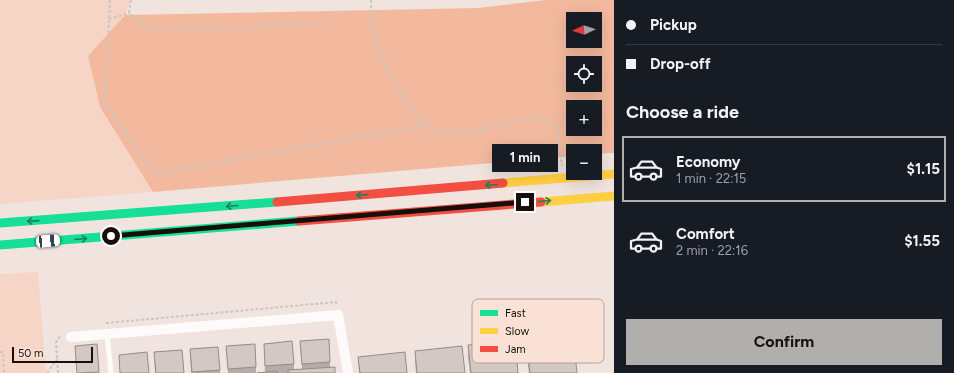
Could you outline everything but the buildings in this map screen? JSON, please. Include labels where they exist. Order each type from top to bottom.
[{"type":"main road","points":[[0,223],[148,213],[614,174]]},
{"type":"main road","points":[[0,245],[609,196],[614,199]]},
{"type":"street","points":[[68,334],[107,334],[338,315],[348,373]]},
{"type":"lane","points":[[107,334],[111,373]]},
{"type":"path","points":[[110,0],[105,103],[154,174],[426,125]]},
{"type":"path","points":[[129,13],[131,0]]},
{"type":"path","points":[[371,0],[371,24],[376,44],[401,91],[415,113],[426,125],[437,132],[460,133],[526,118],[536,117],[550,120],[557,128],[564,179]]},
{"type":"path","points":[[109,19],[129,13]]},
{"type":"path","points":[[129,13],[146,27],[217,28],[322,24]]},
{"type":"path","points":[[101,323],[336,302]]},
{"type":"path","points":[[58,373],[56,342],[68,334]]},
{"type":"path","points":[[0,352],[3,352],[4,373]]},
{"type":"path","points":[[47,373],[57,359]]},
{"type":"shaded area","points":[[0,0],[131,0],[125,15],[88,56],[100,107],[153,192],[0,204]]},
{"type":"shaded area","points":[[546,0],[614,0],[614,153],[602,154],[602,144],[566,144],[566,157],[153,192],[100,107],[88,56],[125,15],[478,8]]},
{"type":"shaded area","points":[[38,272],[46,373],[0,373],[0,274]]},
{"type":"traffic: fast","points":[[0,223],[277,202]]},
{"type":"traffic: fast","points":[[0,245],[299,221]]},
{"type":"traffic: slow","points":[[503,183],[614,174]]},
{"type":"traffic: slow","points":[[541,202],[614,196]]},
{"type":"traffic: jam","points":[[277,202],[503,183]]},
{"type":"traffic: jam","points":[[299,221],[541,202]]},
{"type":"route","points":[[111,236],[525,202]]}]
